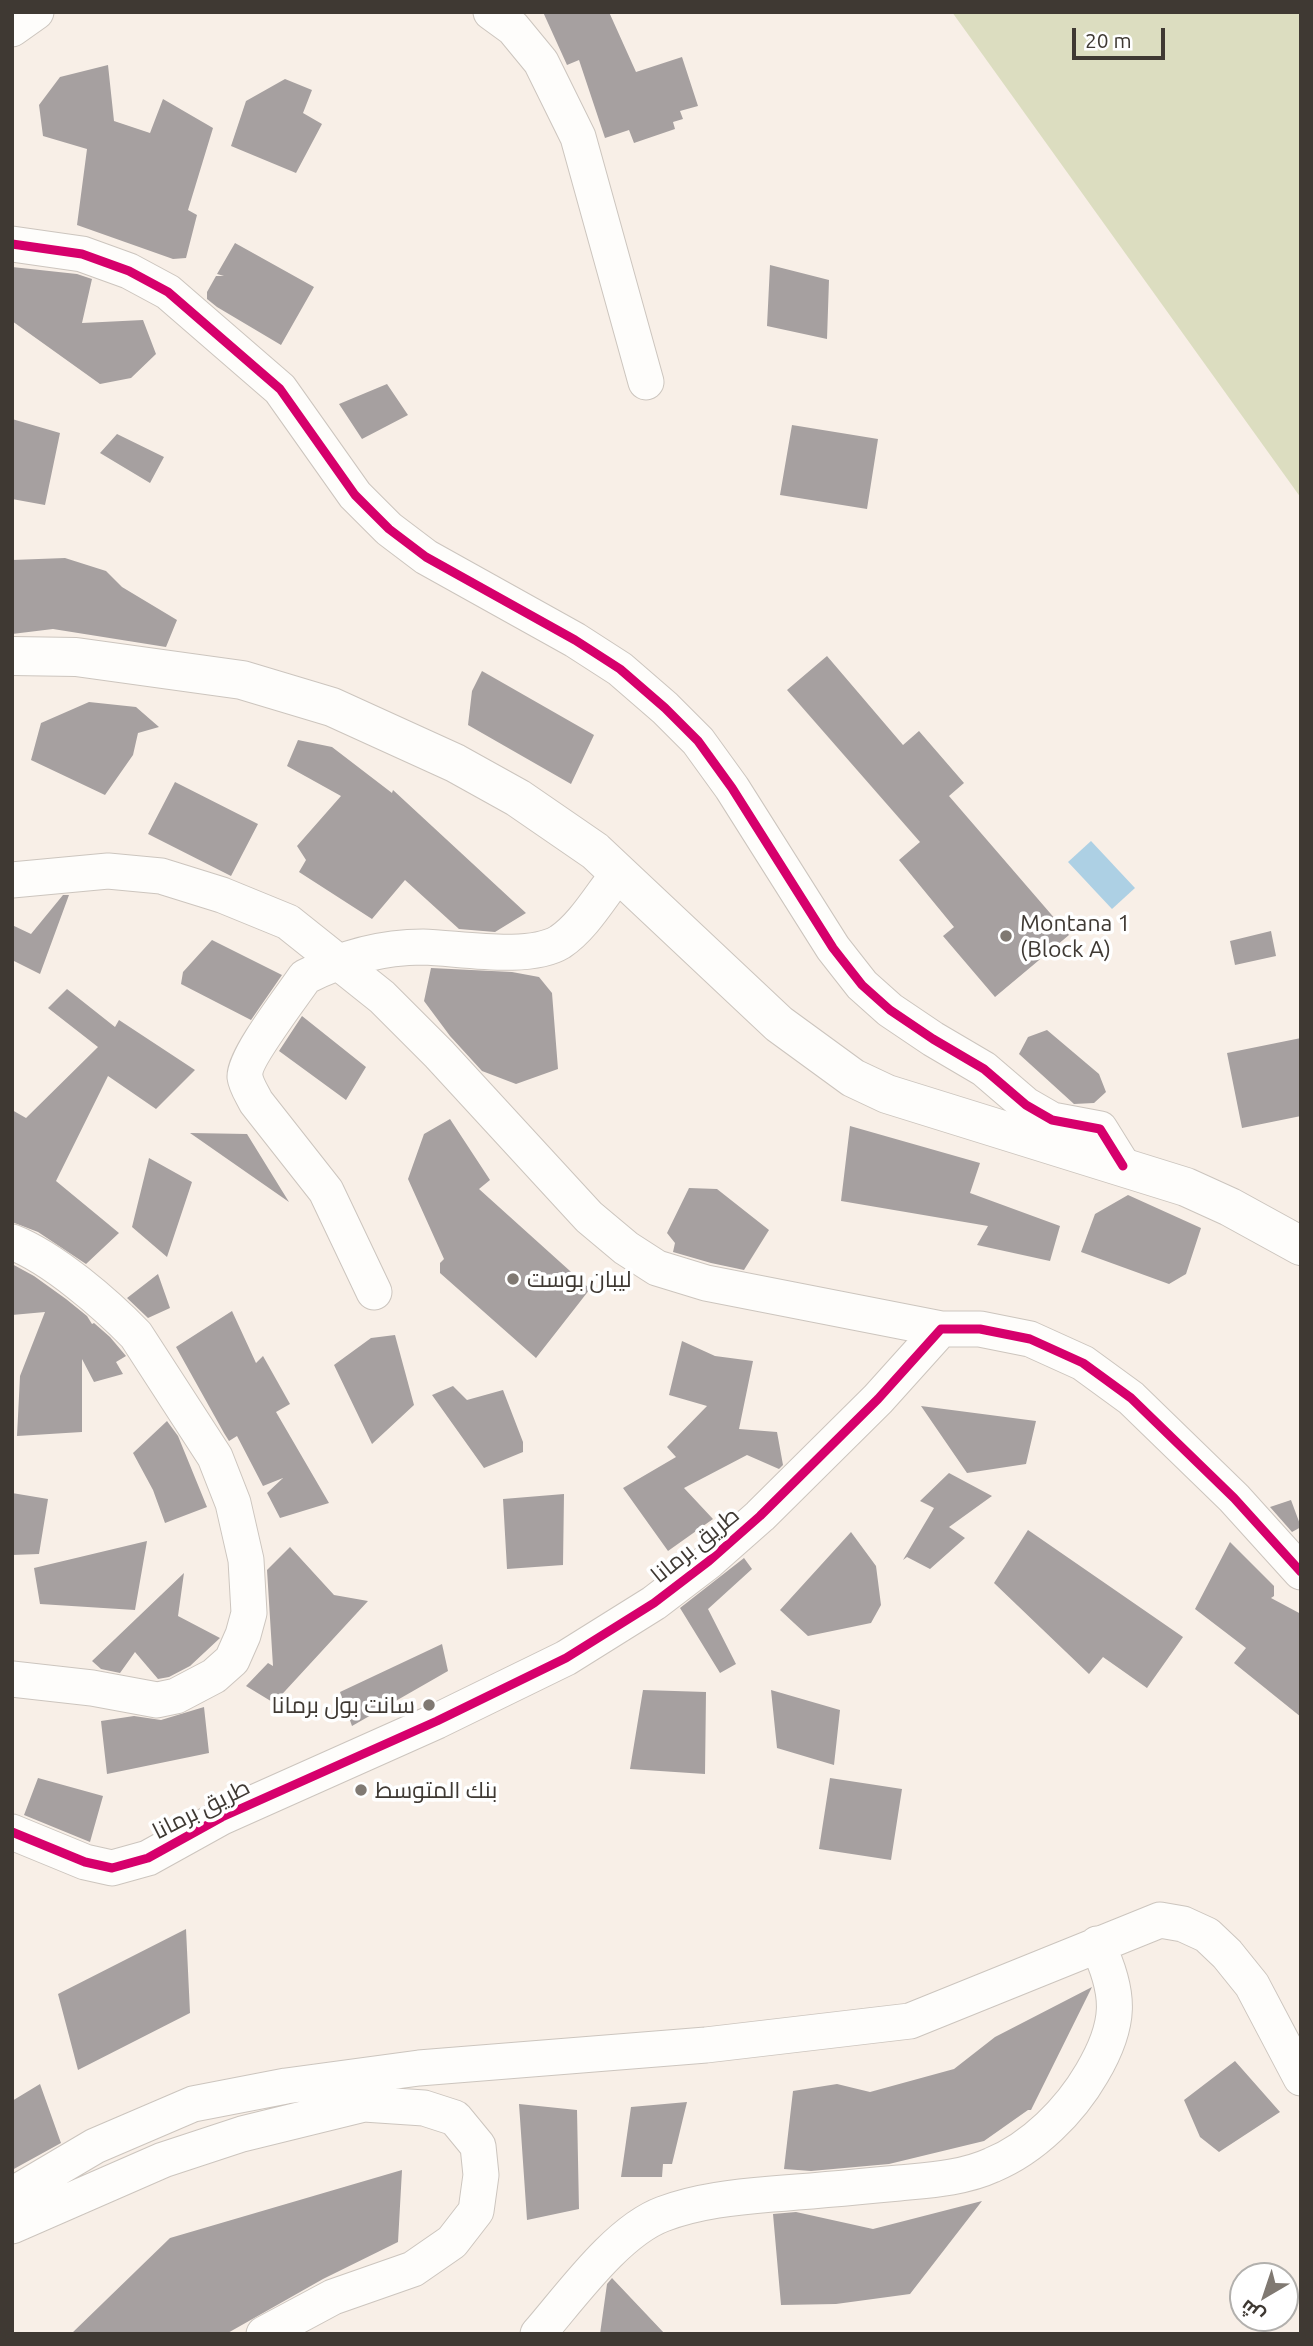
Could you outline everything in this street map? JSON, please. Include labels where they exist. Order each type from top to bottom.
[{"type":"main road","points":[[12,656],[76,657],[242,680],[332,707],[456,763],[518,797],[595,851],[779,1024],[853,1078],[887,1094],[1186,1187],[1230,1207],[1301,1246]]},
{"type":"street","points":[[12,29],[36,12]]},
{"type":"street","points":[[491,12],[513,28],[541,62],[578,137],[646,382]]},
{"type":"street","points":[[12,244],[82,254],[129,271],[168,292],[280,389],[355,495],[388,529],[426,557],[575,640],[620,669],[665,708],[698,741],[732,788],[833,948],[862,985],[890,1010],[984,1069],[1026,1105],[1052,1120],[1100,1129],[1123,1166]]},
{"type":"street","points":[[12,880],[108,871],[161,876],[222,895],[288,922],[382,997],[439,1054],[589,1217],[626,1248],[657,1268],[706,1283],[941,1329],[980,1329],[1030,1339],[1083,1363],[1130,1398],[1234,1498],[1301,1572]]},
{"type":"street","points":[[374,1292],[326,1191],[256,1102],[244,1075],[250,1058],[305,978],[339,962],[377,950],[422,947],[515,951],[543,949],[558,943],[573,931],[619,873]]},
{"type":"street","points":[[12,1242],[45,1260],[104,1303],[136,1335],[215,1457],[233,1503],[246,1560],[249,1613],[232,1660],[214,1676],[176,1696],[157,1700],[92,1688],[12,1679]]},
{"type":"street","name":"طريق برمانا","points":[[12,1832],[85,1862],[112,1868],[148,1858],[222,1817],[438,1721],[566,1658],[654,1604],[709,1561],[760,1516],[878,1399],[941,1329]]},
{"type":"street","points":[[12,2195],[95,2146],[194,2104],[286,2086],[419,2068],[706,2045],[910,2021],[1160,1920],[1183,1924],[1207,1935],[1227,1954],[1252,1984],[1301,2078]]},
{"type":"street","points":[[538,2334],[622,2238],[644,2221],[666,2212],[731,2198],[940,2179],[991,2166],[1026,2148],[1080,2093],[1102,2056],[1116,2011],[1110,1970],[1097,1944]]},
{"type":"street","points":[[12,2226],[163,2160],[242,2134],[364,2104],[424,2108],[455,2118],[478,2146],[481,2175],[476,2211],[452,2242],[413,2269],[332,2297],[264,2334]]},
{"type":"green space","points":[[952,12],[1301,12],[1301,498]]},
{"type":"water","points":[[1091,841],[1135,888],[1112,909],[1068,862]]},
{"type":"building","points":[[543,12],[609,12],[636,72],[682,57],[698,106],[680,111],[683,119],[673,122],[675,129],[634,143],[629,130],[605,138],[579,60],[567,65]]},
{"type":"building","points":[[108,65],[114,121],[150,133],[163,99],[213,128],[188,210],[197,215],[186,258],[173,259],[77,225],[87,149],[43,136],[39,105],[60,77]]},
{"type":"building","points":[[285,79],[312,90],[303,113],[322,124],[296,173],[231,146],[246,101]]},
{"type":"building","points":[[235,243],[314,287],[281,345],[207,299],[207,292],[216,276],[224,276],[217,274]]},
{"type":"building","points":[[770,265],[829,280],[827,339],[767,326]]},
{"type":"building","points":[[12,267],[77,274],[92,279],[82,323],[143,320],[156,354],[131,378],[100,384],[12,321]]},
{"type":"building","points":[[387,384],[408,415],[362,439],[339,404]]},
{"type":"building","points":[[12,419],[60,433],[45,505],[12,499]]},
{"type":"building","points":[[792,425],[878,439],[867,509],[780,495]]},
{"type":"building","points":[[117,434],[164,457],[150,483],[100,453]]},
{"type":"building","points":[[65,558],[106,571],[122,587],[177,620],[166,647],[53,629],[12,634],[12,560]]},
{"type":"building","points":[[827,656],[903,745],[919,731],[964,783],[949,796],[1069,935],[995,997],[943,936],[954,927],[899,860],[920,842],[787,690]]},
{"type":"building","points":[[482,671],[594,735],[571,784],[468,725],[472,691]]},
{"type":"building","points":[[89,702],[136,707],[159,727],[138,733],[133,755],[105,795],[31,760],[41,723]]},
{"type":"building","points":[[298,740],[332,747],[392,793],[393,790],[526,913],[495,932],[459,929],[405,880],[372,919],[299,872],[306,860],[297,846],[341,796],[287,766]]},
{"type":"building","points":[[175,782],[258,824],[231,876],[148,834]]},
{"type":"building","points":[[63,895],[69,895],[40,974],[12,960],[12,925],[31,934]]},
{"type":"building","points":[[1271,931],[1276,956],[1235,965],[1230,941]]},
{"type":"building","points":[[212,940],[282,975],[251,1020],[181,984],[183,972]]},
{"type":"building","points":[[431,968],[512,972],[539,977],[552,993],[558,1069],[516,1084],[482,1071],[450,1036],[424,1001]]},
{"type":"building","points":[[67,989],[115,1027],[119,1020],[195,1070],[156,1109],[108,1076],[56,1181],[119,1233],[86,1264],[38,1232],[12,1222],[12,1110],[26,1118],[98,1047],[48,1008]]},
{"type":"building","points":[[302,1016],[366,1067],[346,1100],[279,1051]]},
{"type":"building","points":[[1047,1030],[1099,1074],[1106,1092],[1094,1103],[1074,1104],[1019,1054],[1028,1037]]},
{"type":"building","points":[[1301,1038],[1301,1116],[1242,1128],[1227,1053]]},
{"type":"building","name":"ليبان بوست","points":[[450,1119],[490,1180],[479,1189],[590,1289],[536,1358],[440,1273],[440,1263],[444,1259],[408,1179],[424,1134]]},
{"type":"building","points":[[850,1126],[980,1163],[970,1193],[1060,1226],[1050,1261],[977,1245],[988,1226],[841,1201]]},
{"type":"building","points":[[190,1133],[247,1134],[289,1202]]},
{"type":"building","points":[[149,1158],[192,1182],[167,1257],[132,1227]]},
{"type":"building","points":[[689,1188],[717,1189],[769,1230],[744,1270],[673,1252],[675,1243],[667,1233]]},
{"type":"building","points":[[1128,1195],[1201,1228],[1186,1274],[1169,1284],[1081,1252],[1095,1214]]},
{"type":"building","points":[[12,1264],[66,1299],[110,1337],[126,1356],[116,1362],[123,1374],[94,1382],[82,1359],[82,1432],[17,1436],[20,1376],[45,1312],[12,1315]]},
{"type":"building","points":[[158,1274],[170,1308],[148,1318],[127,1298]]},
{"type":"building","points":[[232,1311],[256,1363],[263,1356],[290,1404],[276,1412],[329,1503],[280,1518],[267,1493],[283,1478],[263,1486],[237,1436],[229,1441],[176,1347]]},
{"type":"building","points":[[395,1335],[414,1405],[372,1444],[334,1365],[371,1338]]},
{"type":"building","points":[[682,1341],[715,1356],[753,1361],[739,1429],[777,1432],[783,1465],[779,1469],[747,1455],[684,1488],[713,1519],[668,1551],[623,1488],[676,1457],[667,1447],[707,1406],[669,1395]]},
{"type":"building","points":[[453,1386],[467,1400],[503,1390],[523,1442],[523,1452],[484,1468],[432,1395]]},
{"type":"building","points":[[921,1406],[1036,1421],[1026,1464],[967,1473]]},
{"type":"building","points":[[167,1421],[178,1436],[207,1507],[165,1523],[153,1490],[133,1453]]},
{"type":"building","points":[[949,1473],[992,1496],[949,1527],[965,1538],[930,1569],[907,1557],[903,1560],[934,1508],[920,1501]]},
{"type":"building","points":[[12,1493],[48,1499],[39,1554],[12,1555]]},
{"type":"building","points":[[564,1494],[563,1565],[507,1569],[503,1499]]},
{"type":"building","points":[[1291,1500],[1301,1527],[1292,1532],[1270,1507]]},
{"type":"building","points":[[1028,1530],[1183,1637],[1147,1688],[1103,1657],[1089,1674],[994,1583]]},
{"type":"building","points":[[851,1532],[876,1566],[881,1605],[871,1623],[808,1636],[780,1610]]},
{"type":"building","points":[[147,1541],[135,1610],[40,1604],[34,1568]]},
{"type":"building","points":[[1230,1542],[1274,1586],[1274,1596],[1271,1598],[1301,1614],[1301,1717],[1234,1663],[1246,1648],[1195,1609]]},
{"type":"building","points":[[290,1547],[334,1595],[368,1601],[274,1703],[246,1686],[268,1663],[273,1666],[267,1570]]},
{"type":"building","points":[[744,1558],[752,1569],[708,1609],[736,1664],[720,1673],[680,1608]]},
{"type":"building","points":[[184,1573],[178,1616],[220,1638],[190,1666],[169,1677],[158,1679],[135,1652],[120,1673],[101,1669],[92,1661]]},
{"type":"building","points":[[442,1644],[448,1671],[352,1726],[340,1692]]},
{"type":"building","points":[[643,1690],[706,1692],[705,1774],[630,1769]]},
{"type":"building","points":[[771,1690],[840,1710],[834,1765],[777,1748]]},
{"type":"building","points":[[204,1707],[209,1753],[107,1774],[101,1721],[134,1716],[161,1720]]},
{"type":"building","points":[[38,1778],[103,1796],[90,1842],[24,1815]]},
{"type":"building","points":[[830,1778],[902,1789],[891,1860],[819,1849]]},
{"type":"building","points":[[186,1929],[190,2013],[78,2070],[58,1994]]},
{"type":"building","points":[[1092,1987],[1031,2110],[984,2141],[889,2164],[811,2171],[784,2169],[793,2091],[837,2084],[870,2092],[954,2069],[995,2037]]},
{"type":"building","points":[[1235,2061],[1280,2112],[1219,2152],[1200,2137],[1184,2100]]},
{"type":"building","points":[[40,2084],[61,2143],[12,2170],[12,2101]]},
{"type":"building","points":[[687,2102],[672,2164],[663,2164],[662,2177],[621,2177],[631,2107]]},
{"type":"building","points":[[519,2104],[577,2110],[579,2209],[527,2220]]},
{"type":"building","points":[[402,2170],[398,2242],[323,2279],[226,2334],[71,2334],[170,2238]]},
{"type":"building","points":[[982,2201],[910,2294],[836,2304],[781,2305],[773,2214],[796,2212],[873,2229]]},
{"type":"building","points":[[612,2278],[665,2334],[600,2334],[607,2284]]},
{"type":"cycle path","points":[[12,244],[82,254],[129,271],[168,292],[280,389],[355,495],[389,529],[426,557],[575,640],[620,669],[665,708],[698,741],[732,788],[833,948],[862,985],[890,1010],[984,1069],[1026,1105],[1052,1120],[1100,1129],[1123,1166]]},
{"type":"cycle path","points":[[12,1832],[85,1862],[112,1868],[148,1858],[222,1817],[437,1721],[566,1658],[654,1603],[709,1561],[760,1516],[878,1399],[941,1329],[980,1329],[1030,1339],[1083,1363],[1131,1398],[1234,1498],[1301,1572]]},
{"type":"place","name":"Montana 1 (Block A)","points":[[1006,936]]},
{"type":"place","name":"ليبان بوست","points":[[513,1279]]},
{"type":"place","name":"سانت بول برمانا","points":[[429,1705]]},
{"type":"place","name":"بنك المتوسط","points":[[361,1790]]}]
